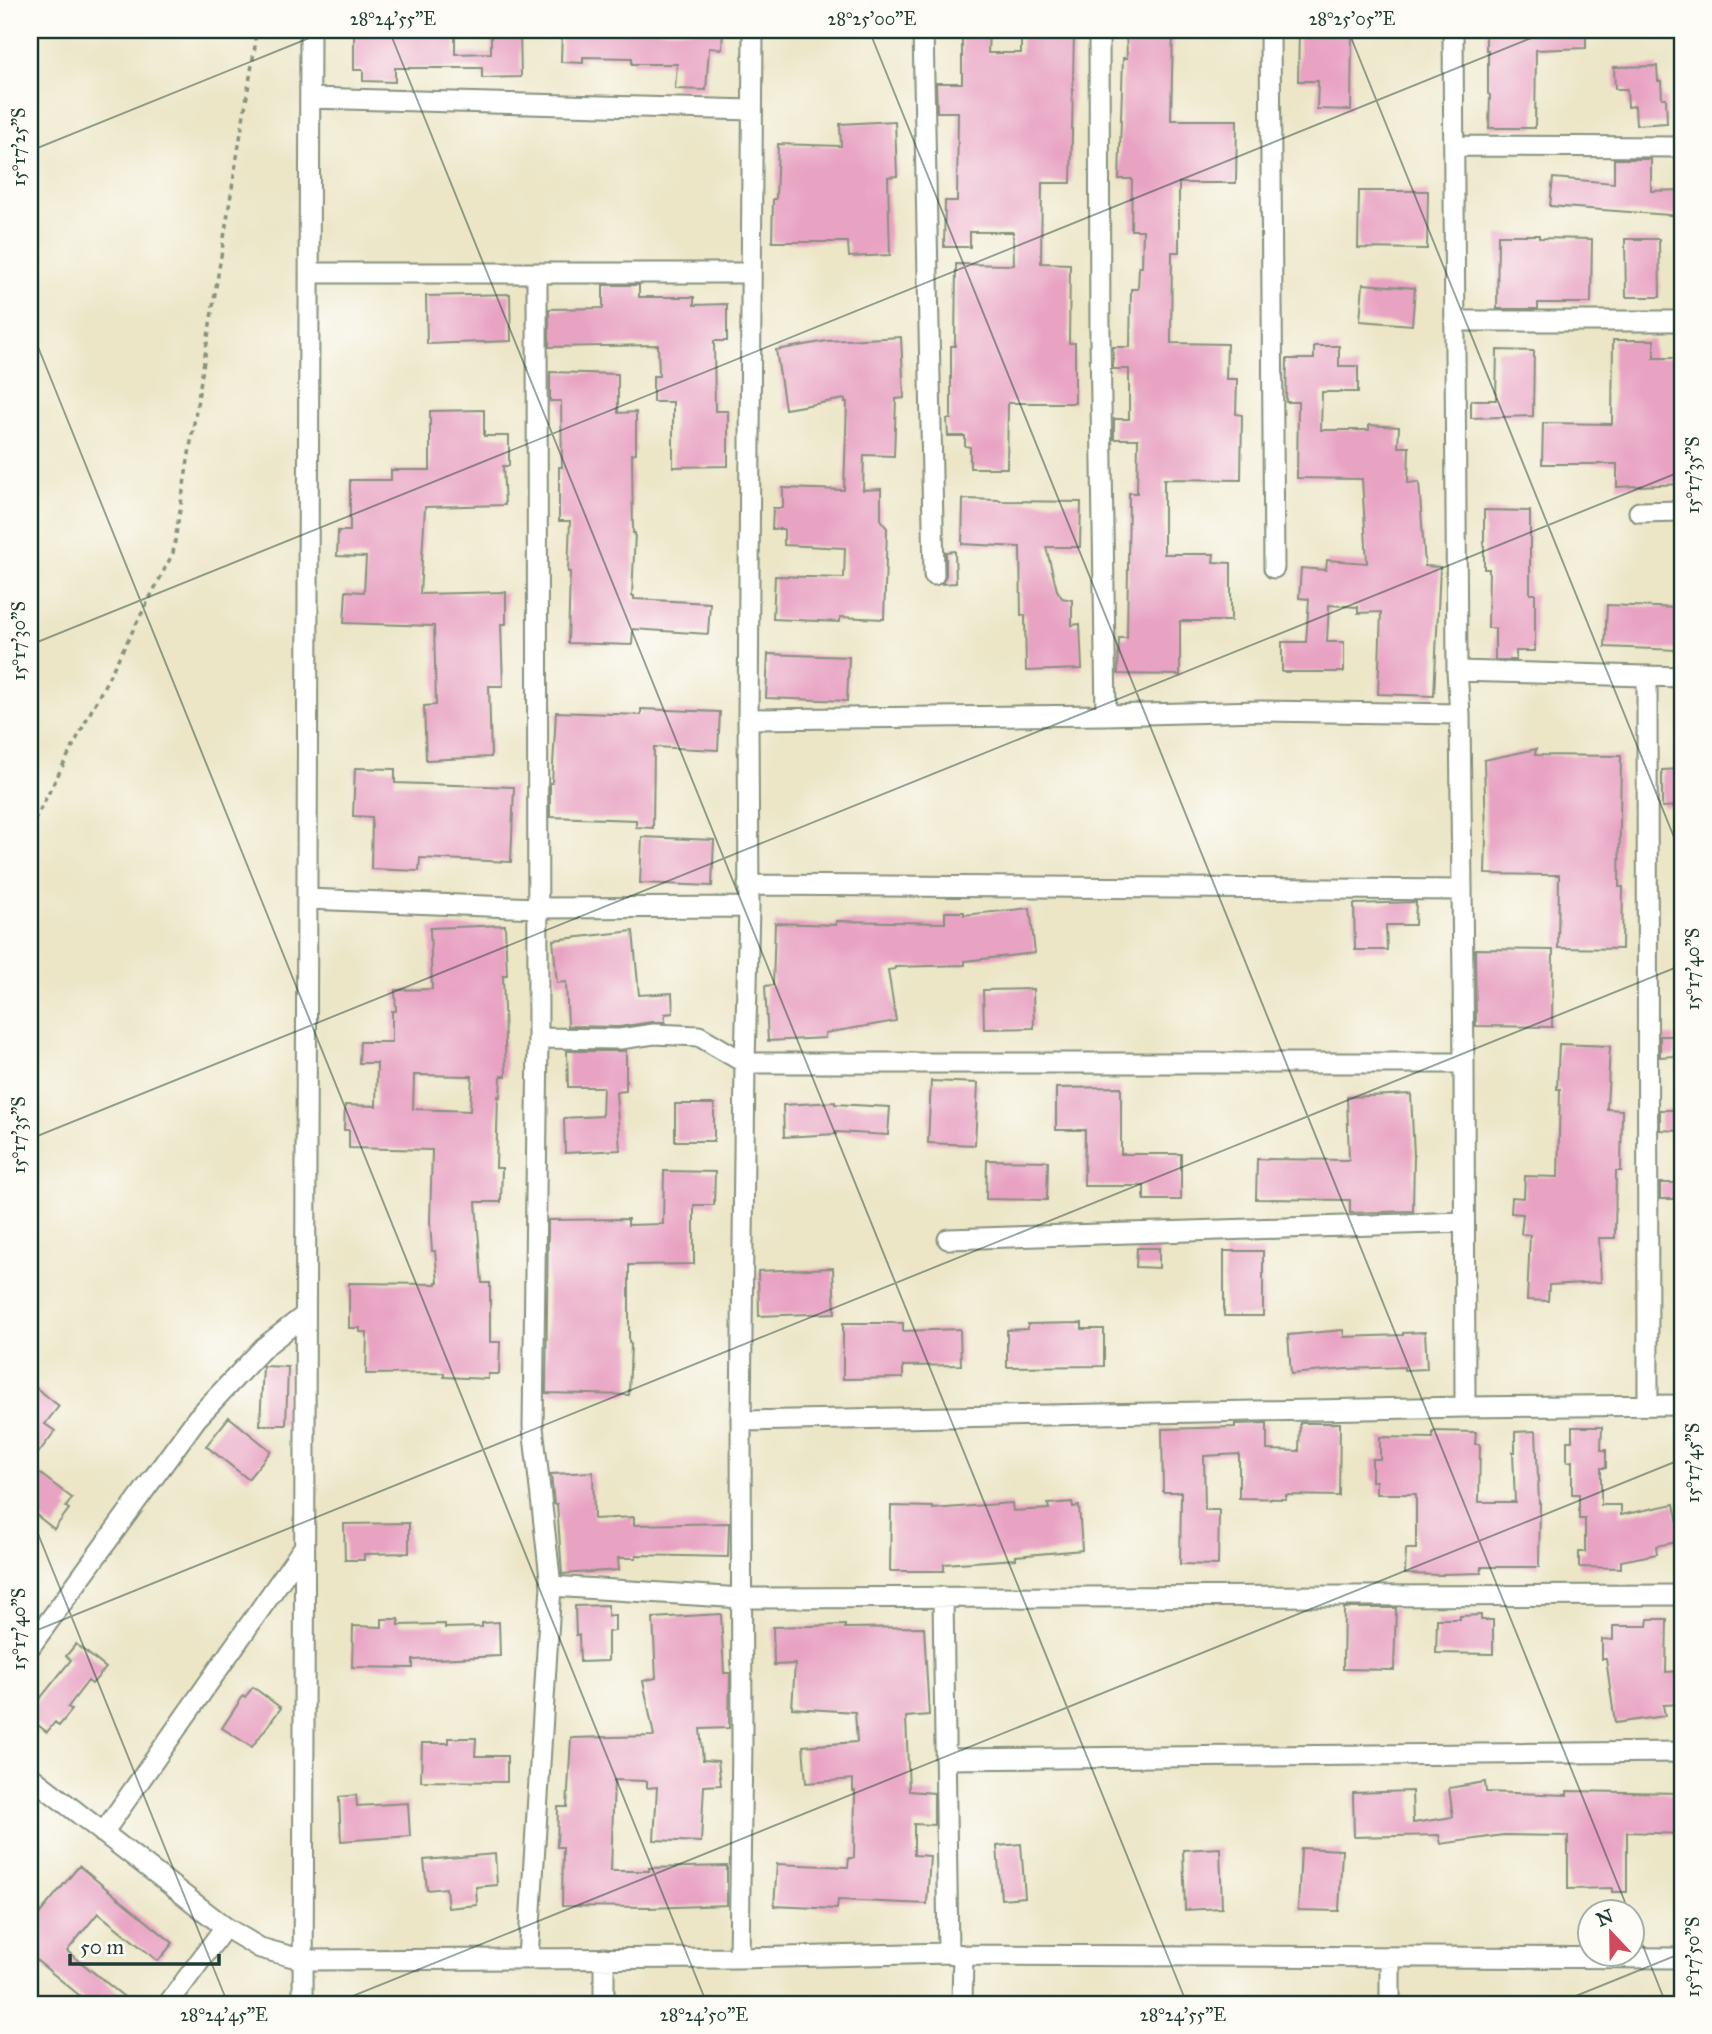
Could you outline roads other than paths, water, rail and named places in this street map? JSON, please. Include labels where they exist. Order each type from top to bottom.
[{"type":"street","points":[[303,2004],[310,30]]},
{"type":"street","points":[[739,1958],[741,1421],[749,907],[753,30]]},
{"type":"street","points":[[923,30],[934,575]]},
{"type":"street","points":[[1099,30],[1106,715]]},
{"type":"street","points":[[1270,30],[1274,568]]},
{"type":"street","points":[[1453,30],[1465,1407]]},
{"type":"street","points":[[310,98],[752,110]]},
{"type":"street","points":[[1454,146],[1682,147]]},
{"type":"street","points":[[309,273],[751,273]]},
{"type":"street","points":[[528,1958],[551,1586],[533,1427],[538,1038],[537,273]]},
{"type":"street","points":[[1455,321],[1682,321]]},
{"type":"street","points":[[1639,512],[1682,511]]},
{"type":"street","points":[[1457,671],[1682,677]]},
{"type":"street","points":[[1647,676],[1648,1405]]},
{"type":"street","points":[[748,719],[1260,711],[1460,714]]},
{"type":"street","points":[[748,885],[1462,890]]},
{"type":"street","points":[[307,899],[537,908],[749,907]]},
{"type":"street","points":[[538,1038],[620,1039],[654,1034],[699,1036],[745,1063],[1464,1063]]},
{"type":"street","points":[[948,1240],[1465,1222]]},
{"type":"street","points":[[30,1647],[197,1419],[264,1347],[305,1315]]},
{"type":"street","points":[[741,1421],[1682,1405]]},
{"type":"street","points":[[103,1833],[304,1547]]},
{"type":"street","points":[[551,1586],[742,1598],[1682,1595]]},
{"type":"street","points":[[943,1597],[946,1759],[955,1954],[962,2004]]},
{"type":"street","points":[[946,1759],[1682,1752]]},
{"type":"street","points":[[30,1776],[225,1927],[260,1948],[304,1960],[955,1954],[1682,1958]]},
{"type":"street","points":[[167,2004],[225,1927]]},
{"type":"street","points":[[1390,1957],[1390,2004]]},
{"type":"street","points":[[604,1958],[604,2004]]}]
